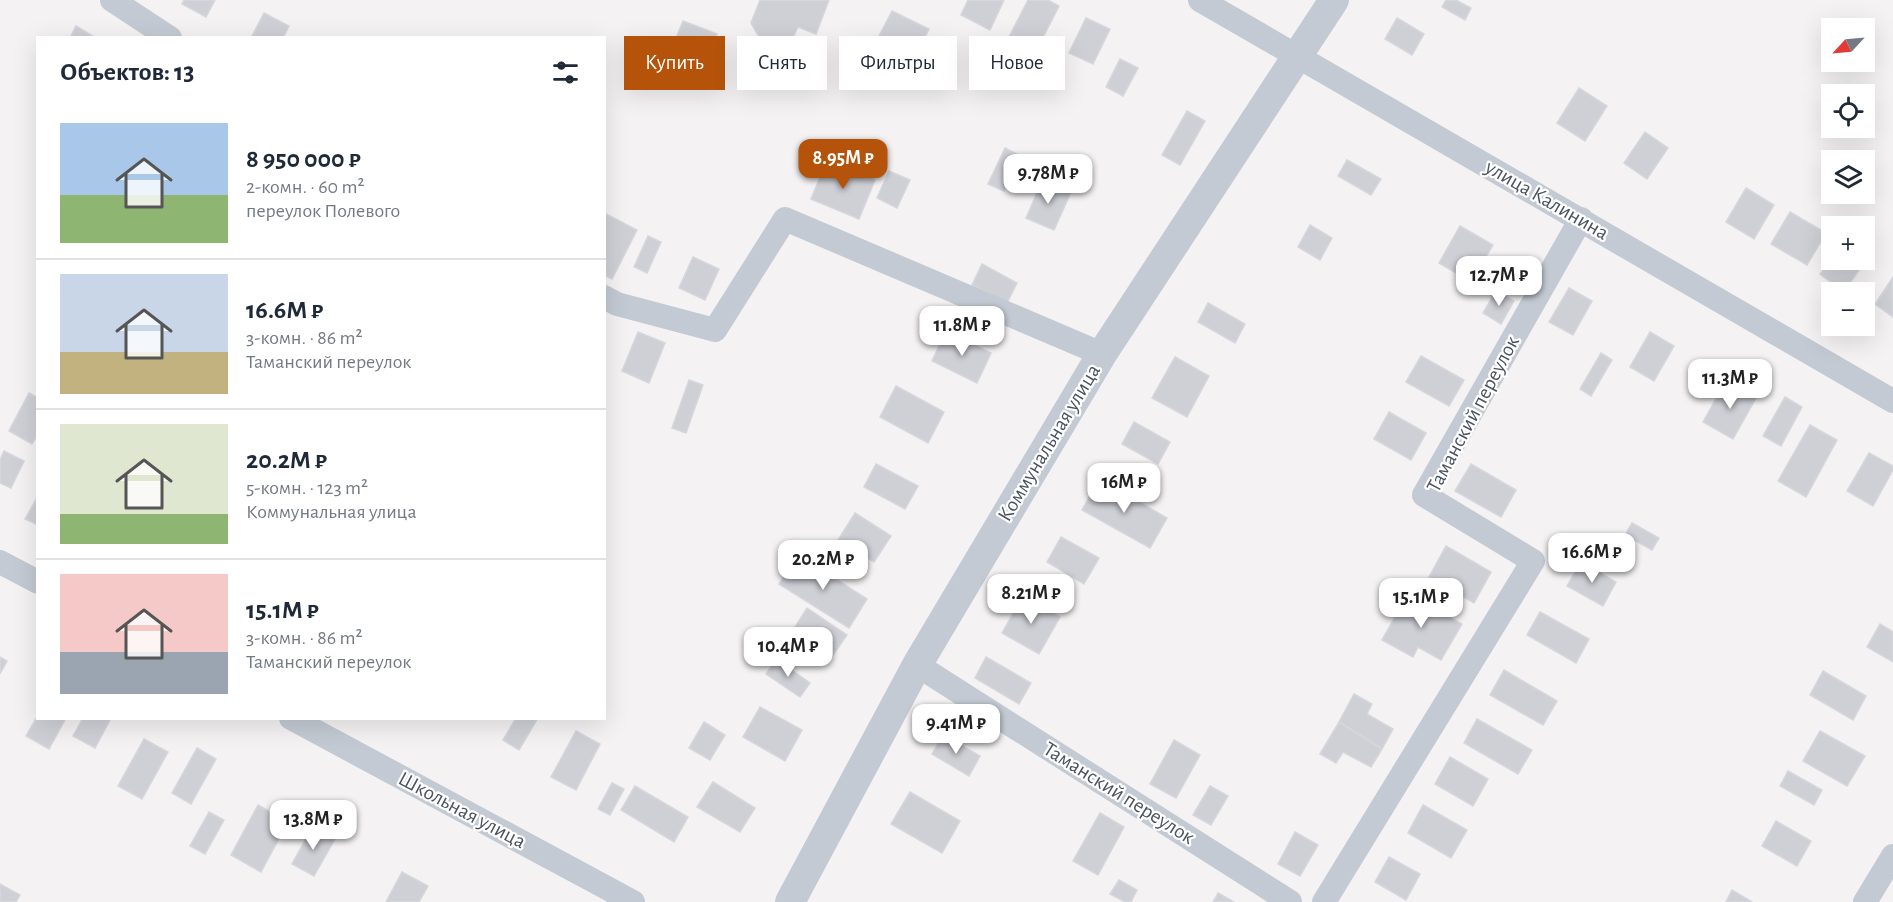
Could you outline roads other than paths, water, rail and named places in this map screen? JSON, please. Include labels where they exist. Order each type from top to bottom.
[{"type":"street","points":[[112,0],[167,36]]},
{"type":"street","name":"улица Калинина","points":[[1200,0],[1893,401]]},
{"type":"street","name":"Коммунальная улица","points":[[790,902],[917,665],[1102,354],[1334,0]]},
{"type":"street","points":[[606,298],[617,304],[716,330],[785,219],[1102,354]]},
{"type":"street","name":"Таманский переулок","points":[[1324,902],[1533,561],[1424,495],[1581,219]]},
{"type":"street","points":[[0,562],[36,581]]},
{"type":"street","name":"Таманский переулок","points":[[917,665],[1290,902]]},
{"type":"street","name":"Школьная улица","points":[[295,720],[633,902]]},
{"type":"street","points":[[1865,902],[1893,856]]}]
